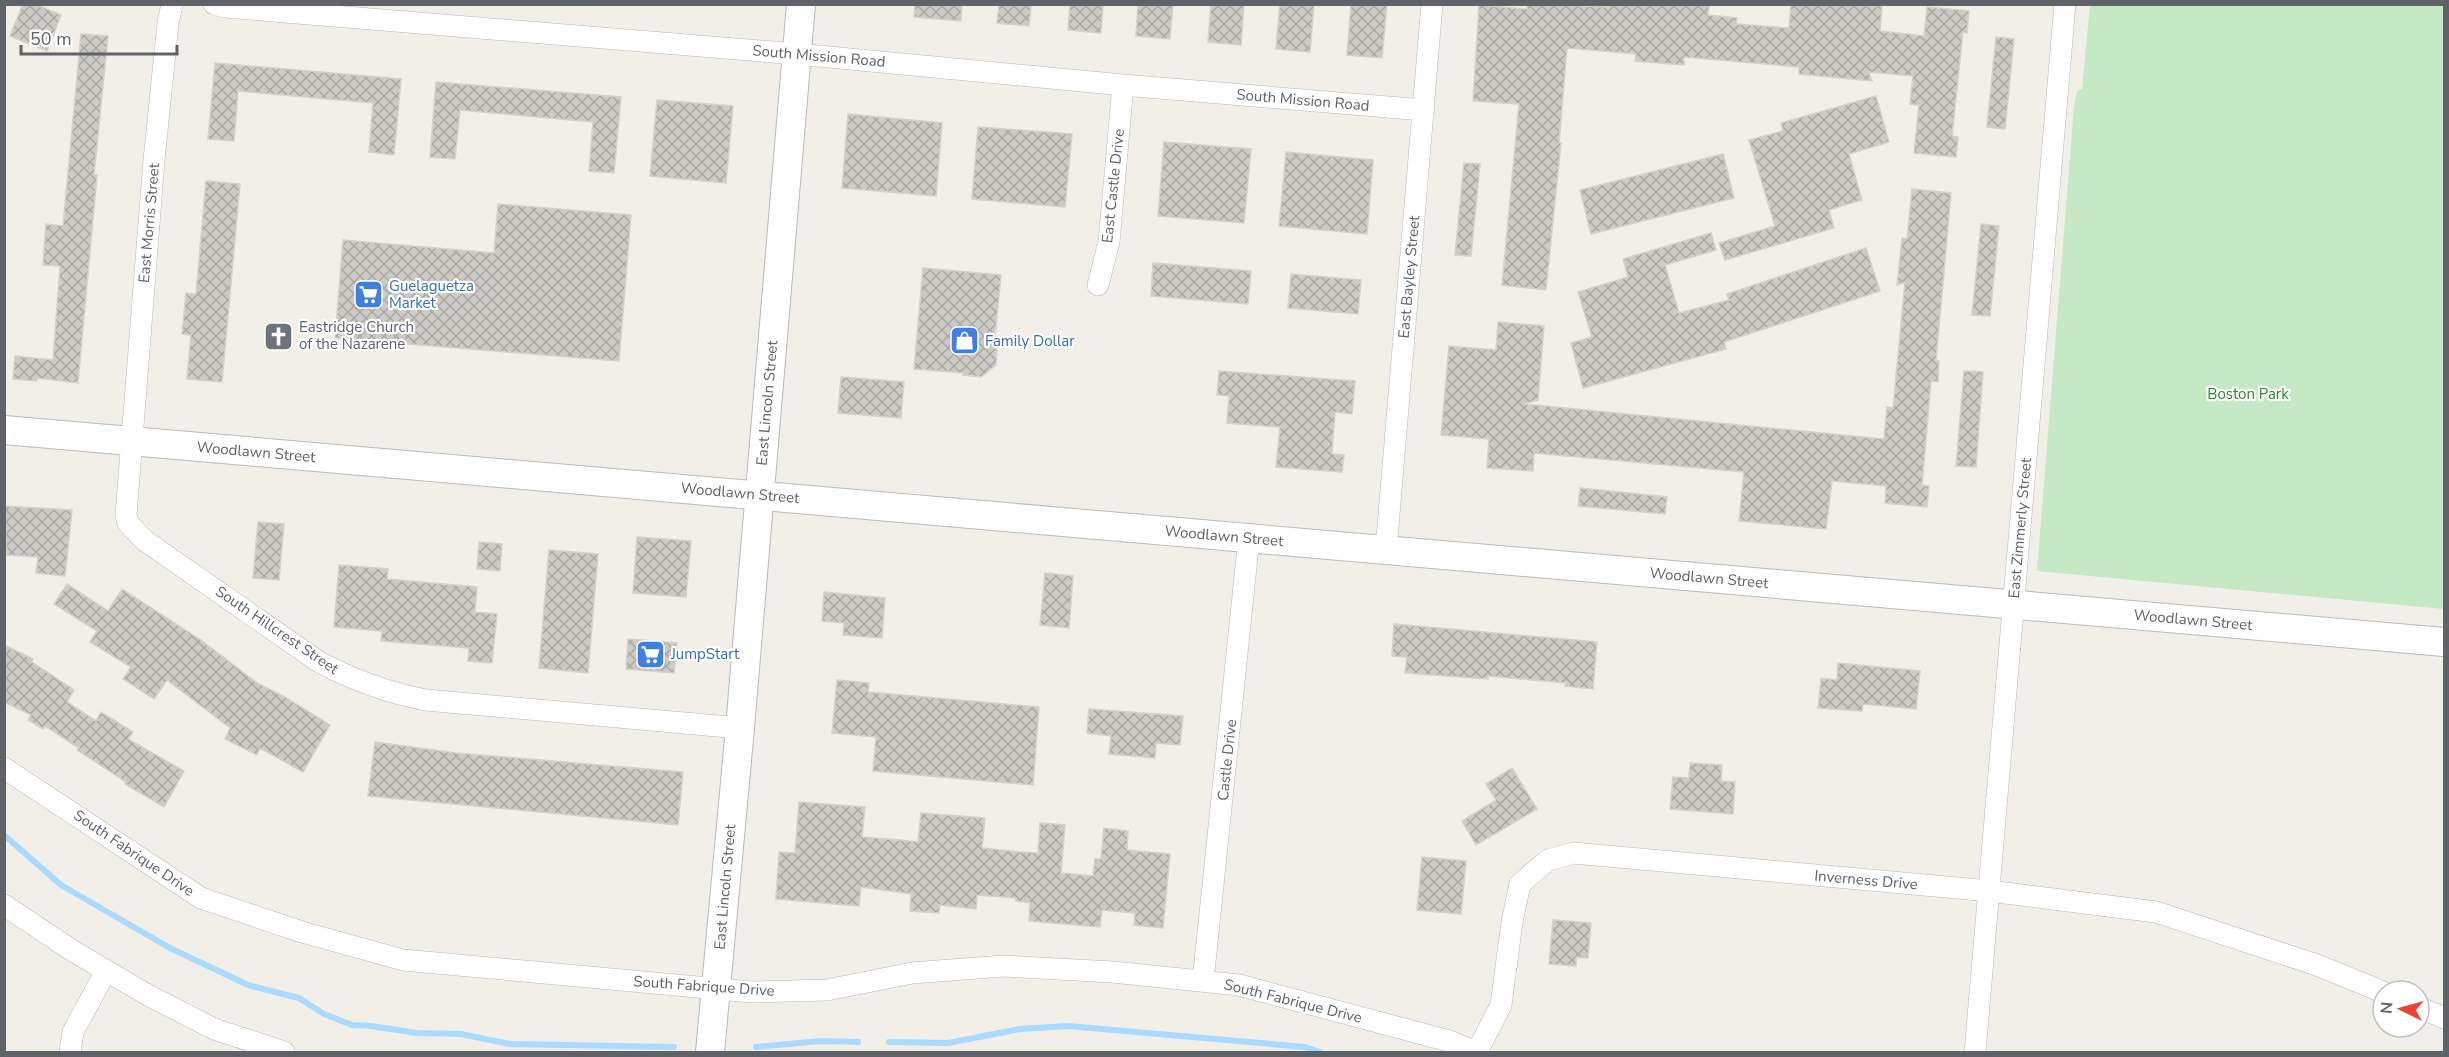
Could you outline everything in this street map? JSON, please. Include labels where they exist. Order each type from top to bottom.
[{"type":"street","name":"East Morris Street","points":[[131,441],[155,149],[172,4]]},
{"type":"street","name":"South Mission Road","points":[[214,4],[225,7],[797,54],[1123,85],[1424,110]]},
{"type":"street","name":"East Lincoln Street","points":[[710,1053],[801,4]]},
{"type":"street","name":"East Bayley Street","points":[[1386,550],[1432,4]]},
{"type":"street","name":"East Zimmerly Street","points":[[1975,1053],[2065,4]]},
{"type":"street","name":"East Castle Drive","points":[[1098,285],[1109,242],[1123,85]]},
{"type":"street","name":"Woodlawn Street","points":[[4,430],[2445,642]]},
{"type":"street","name":"South Hillcrest Street","points":[[131,441],[126,515],[132,529],[144,540],[286,639],[339,673],[380,688],[426,700],[740,728]]},
{"type":"street","name":"Castle Drive","points":[[1203,981],[1249,538]]},
{"type":"street","name":"South Fabrique Drive","points":[[4,768],[201,898],[302,932],[404,960],[752,992],[826,990],[912,973],[1003,966],[1113,972],[1239,985],[1449,1041],[1477,1053]]},
{"type":"street","name":"Inverness Drive","points":[[1477,1053],[1501,1005],[1512,922],[1520,884],[1548,860],[1574,853],[1990,891],[2156,912],[2317,965],[2371,987]]},
{"type":"street","points":[[4,905],[106,971],[214,1029],[284,1053]]},
{"type":"street","points":[[70,1053],[73,1032],[106,971]]},
{"type":"green space","name":"Boston Park","points":[[2090,5],[2444,5],[2444,609],[2037,571],[2074,107],[2077,91],[2082,89]]},
{"type":"building","points":[[23,4],[35,4],[61,15],[47,51],[10,36]]},
{"type":"building","points":[[915,4],[962,4],[961,21],[914,17]]},
{"type":"building","points":[[999,4],[1031,4],[1029,26],[997,23]]},
{"type":"building","points":[[1070,4],[1103,4],[1101,33],[1068,30]]},
{"type":"building","points":[[1138,4],[1173,4],[1170,39],[1136,36]]},
{"type":"building","points":[[1211,4],[1244,4],[1241,45],[1208,42]]},
{"type":"building","points":[[1280,4],[1314,4],[1310,52],[1276,49]]},
{"type":"building","points":[[1351,4],[1387,4],[1382,58],[1347,55]]},
{"type":"building","points":[[1527,4],[1609,7],[1609,4],[1709,4],[1708,15],[1737,18],[1736,24],[1789,28],[1791,4],[1882,6],[1880,31],[1924,36],[1927,7],[1969,11],[1967,33],[1963,32],[1952,136],[1958,137],[1956,157],[1914,153],[1919,105],[1910,104],[1913,76],[1869,72],[1872,81],[1799,74],[1799,67],[1684,57],[1684,65],[1635,61],[1636,54],[1567,48],[1559,143],[1561,143],[1546,290],[1502,285],[1519,104],[1473,101],[1479,5],[1527,9]]},
{"type":"building","points":[[81,34],[108,36],[94,175],[97,175],[78,383],[37,378],[37,381],[13,379],[15,356],[53,360],[60,266],[43,265],[46,224],[63,226]]},
{"type":"building","points":[[1996,37],[2014,39],[2005,129],[1987,127]]},
{"type":"building","points":[[215,63],[401,79],[394,155],[369,152],[373,103],[238,91],[234,141],[208,139]]},
{"type":"building","points":[[436,82],[621,97],[614,173],[589,171],[593,122],[460,110],[455,159],[430,157]]},
{"type":"building","points":[[1876,96],[1889,142],[1849,154],[1862,200],[1829,210],[1834,228],[1725,260],[1719,243],[1775,226],[1749,140],[1783,131],[1781,123]]},
{"type":"building","points":[[657,100],[733,106],[726,183],[650,176]]},
{"type":"building","points":[[848,114],[942,123],[936,196],[842,188]]},
{"type":"building","points":[[978,127],[1072,134],[1065,207],[972,199]]},
{"type":"building","points":[[1164,142],[1251,149],[1244,223],[1158,216]]},
{"type":"building","points":[[1286,152],[1373,160],[1367,234],[1279,226]]},
{"type":"building","points":[[1723,154],[1734,198],[1591,234],[1580,190]]},
{"type":"building","points":[[1464,163],[1480,164],[1471,256],[1455,255]]},
{"type":"building","points":[[206,181],[240,184],[222,382],[187,379],[191,335],[182,334],[186,293],[196,294]]},
{"type":"building","points":[[1912,189],[1951,193],[1936,361],[1939,361],[1938,382],[1931,381],[1922,485],[1929,486],[1927,507],[1885,503],[1886,486],[1832,481],[1826,529],[1739,521],[1744,472],[1534,453],[1533,471],[1487,468],[1489,439],[1441,435],[1449,346],[1496,350],[1498,322],[1544,326],[1538,400],[1524,404],[1884,439],[1887,407],[1893,408],[1905,282],[1897,285],[1902,238],[1907,239]]},
{"type":"building","points":[[498,204],[631,215],[619,361],[335,338],[343,240],[494,253]]},
{"type":"building","points":[[1981,224],[1999,226],[1990,316],[1972,315]]},
{"type":"building","points":[[1711,233],[1716,250],[1665,265],[1679,313],[1729,300],[1727,294],[1866,248],[1880,291],[1724,342],[1726,349],[1583,388],[1571,343],[1592,337],[1578,292],[1628,277],[1623,259]]},
{"type":"building","points":[[1153,263],[1251,271],[1248,304],[1151,296]]},
{"type":"building","points":[[923,268],[1001,275],[994,347],[997,348],[996,365],[981,377],[963,375],[964,373],[914,369]]},
{"type":"building","points":[[1291,274],[1361,280],[1358,314],[1288,308]]},
{"type":"building","points":[[1219,371],[1355,381],[1352,414],[1335,412],[1332,454],[1344,455],[1342,472],[1276,467],[1280,427],[1227,423],[1229,396],[1217,395]]},
{"type":"building","points":[[1964,371],[1983,372],[1976,467],[1956,466]]},
{"type":"building","points":[[841,377],[904,382],[901,418],[838,413]]},
{"type":"building","points":[[1580,488],[1667,497],[1665,514],[1578,506]]},
{"type":"building","points":[[4,506],[72,510],[65,576],[36,573],[38,557],[7,555]]},
{"type":"building","points":[[258,522],[284,524],[279,580],[253,578]]},
{"type":"building","points":[[637,537],[691,541],[686,597],[633,593]]},
{"type":"building","points":[[479,542],[502,544],[500,571],[477,569]]},
{"type":"building","points":[[549,550],[598,554],[588,673],[539,668]]},
{"type":"building","points":[[339,565],[388,569],[387,579],[477,587],[475,612],[497,614],[492,663],[468,661],[469,648],[381,641],[382,631],[334,627]]},
{"type":"building","points":[[1045,573],[1073,576],[1069,628],[1040,625]]},
{"type":"building","points":[[67,584],[108,611],[122,589],[201,640],[257,683],[285,697],[330,725],[303,772],[260,748],[257,755],[225,739],[230,728],[167,680],[154,699],[123,679],[131,667],[90,642],[97,631],[54,604]]},
{"type":"building","points":[[824,592],[885,598],[882,638],[843,635],[844,623],[822,621]]},
{"type":"building","points":[[1394,624],[1597,642],[1593,689],[1565,686],[1566,683],[1488,676],[1488,679],[1405,673],[1407,657],[1392,656]]},
{"type":"building","points":[[628,639],[677,643],[674,673],[626,669]]},
{"type":"building","points":[[4,645],[33,659],[32,662],[74,690],[67,702],[96,721],[101,712],[133,732],[128,739],[184,771],[164,807],[125,784],[126,782],[45,726],[43,729],[28,720],[31,715],[4,702]]},
{"type":"building","points":[[1838,663],[1920,671],[1916,709],[1863,704],[1862,711],[1818,708],[1821,678],[1837,680]]},
{"type":"building","points":[[837,680],[869,683],[868,692],[1039,707],[1033,785],[873,771],[876,737],[832,733]]},
{"type":"building","points":[[1089,709],[1183,716],[1180,745],[1156,743],[1155,758],[1109,754],[1111,736],[1087,733]]},
{"type":"building","points":[[375,742],[456,753],[683,772],[678,825],[368,796]]},
{"type":"building","points":[[1690,763],[1722,765],[1721,781],[1735,782],[1733,814],[1670,809],[1673,777],[1689,778]]},
{"type":"building","points":[[1512,768],[1537,809],[1476,845],[1462,821],[1496,800],[1486,784]]},
{"type":"building","points":[[799,802],[865,807],[862,837],[918,842],[921,813],[985,818],[982,848],[1020,852],[1038,853],[1040,823],[1065,825],[1061,873],[1093,876],[1095,859],[1101,859],[1104,828],[1128,831],[1127,850],[1170,854],[1163,928],[1134,925],[1135,913],[1102,910],[1100,927],[1029,921],[1030,903],[1016,901],[1016,898],[977,895],[976,909],[940,905],[939,913],[910,911],[911,894],[861,887],[859,906],[776,899],[779,852],[795,853]]},
{"type":"building","points":[[1422,857],[1466,861],[1461,914],[1417,910]]},
{"type":"building","points":[[1553,920],[1591,923],[1588,958],[1576,957],[1576,966],[1549,964]]},
{"type":"waterway","points":[[4,835],[61,885],[170,948],[248,985],[299,998],[324,1014],[352,1025],[417,1033],[461,1034],[510,1044],[674,1047]]},
{"type":"waterway","points":[[889,1042],[948,1043],[1020,1029],[1068,1026],[1305,1047],[1320,1052]]},
{"type":"waterway","points":[[756,1047],[821,1041],[858,1042]]},
{"type":"place","name":"Guelaguetza Market","points":[[368,295]]},
{"type":"place","name":"Eastridge Church of the Nazarene","points":[[278,336]]},
{"type":"place","name":"Family Dollar","points":[[964,341]]},
{"type":"place","name":"JumpStart","points":[[650,654]]}]
